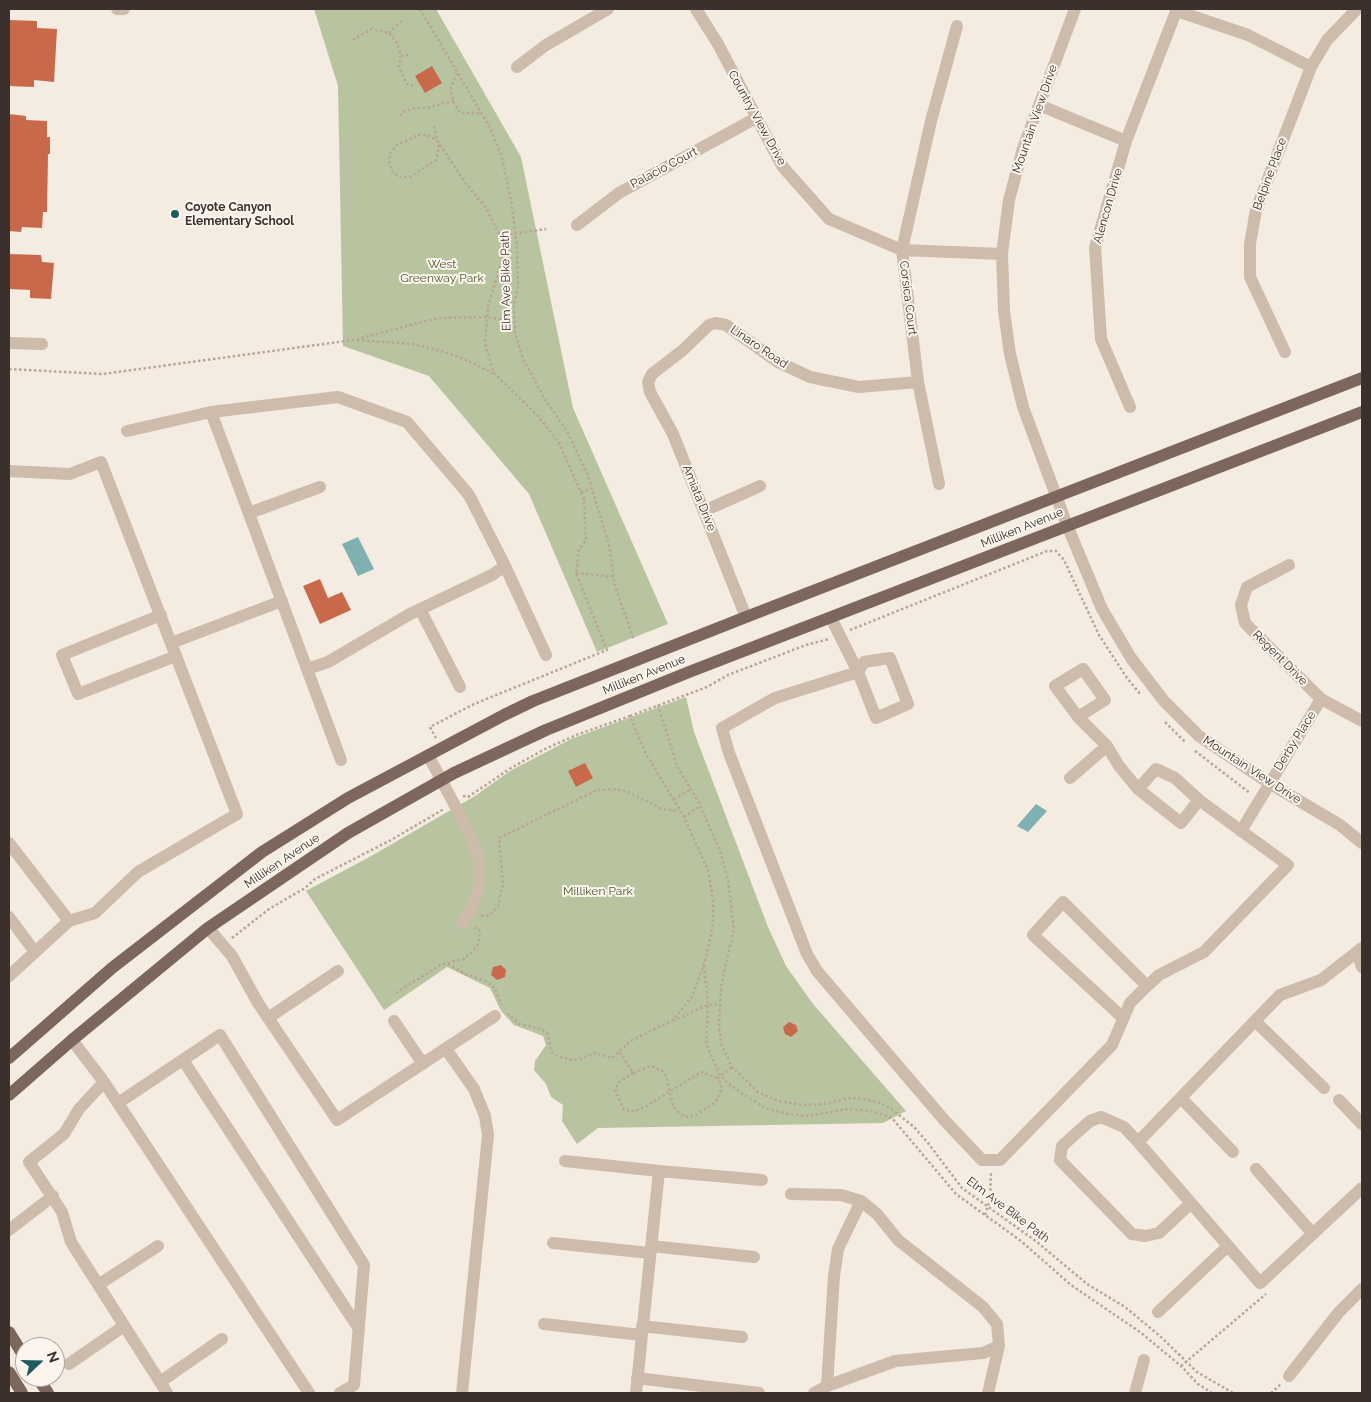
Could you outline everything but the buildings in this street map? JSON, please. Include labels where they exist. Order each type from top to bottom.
[{"type":"main road","name":"Milliken Avenue","points":[[9,1058],[112,968],[262,852],[348,798],[533,701],[746,616],[1362,378]]},
{"type":"main road","name":"Milliken Avenue","points":[[9,1095],[72,1040],[208,928],[348,833],[442,780],[546,730],[1067,525],[1362,412]]},
{"type":"main road","points":[[9,1372],[22,1393]]},
{"type":"street","points":[[118,9],[124,9]]},
{"type":"street","points":[[517,67],[546,45],[608,9]]},
{"type":"street","name":"Country View Drive","points":[[696,9],[718,44],[782,166],[829,219],[902,250],[1002,254]]},
{"type":"street","name":"Mountain View Drive","points":[[1075,9],[1023,148],[1009,200],[1002,254],[1004,311],[1010,354],[1023,408],[1067,525],[1102,609],[1131,658],[1164,701],[1199,736],[1269,783],[1340,825],[1362,843]]},
{"type":"street","name":"Belpine Place","points":[[1285,352],[1250,277],[1250,244],[1256,210],[1310,67],[1327,40],[1357,9]]},
{"type":"street","points":[[1177,10],[1248,35],[1310,67]]},
{"type":"street","name":"Alencon Drive","points":[[1130,407],[1101,339],[1095,248],[1126,141],[1177,10]]},
{"type":"street","name":"Corsica Court","points":[[939,484],[918,382],[902,250],[931,121],[957,26]]},
{"type":"street","points":[[1038,105],[1126,141]]},
{"type":"street","name":"Palacio Court","points":[[577,225],[619,193],[756,118]]},
{"type":"street","name":"Linaro Road","points":[[648,382],[652,374],[683,350],[709,325],[716,323],[726,325],[778,362],[810,377],[859,387],[918,382]]},
{"type":"street","points":[[9,343],[42,344]]},
{"type":"street","name":"Amiata Drive","points":[[648,382],[650,392],[673,434],[746,616]]},
{"type":"street","points":[[127,431],[211,412],[338,397],[407,422],[469,495],[505,566],[546,655]]},
{"type":"street","points":[[211,412],[341,760]]},
{"type":"street","points":[[9,470],[70,474],[102,462],[237,814],[138,872],[94,913],[69,921],[9,976]]},
{"type":"street","points":[[704,510],[760,486]]},
{"type":"street","points":[[249,514],[320,487]]},
{"type":"street","name":"Regent Drive","points":[[1289,565],[1247,588],[1241,605],[1245,623],[1321,699],[1362,721]]},
{"type":"street","points":[[307,669],[328,662],[420,609],[492,575],[505,566]]},
{"type":"street","points":[[171,643],[282,601]]},
{"type":"street","points":[[420,609],[460,687]]},
{"type":"street","points":[[161,616],[62,654],[78,694],[176,656]]},
{"type":"street","points":[[831,618],[858,672],[876,718],[908,704],[890,658],[864,662],[858,672],[775,698],[722,728],[732,762],[803,946],[817,971],[945,1121],[982,1160],[1000,1160],[1112,1045],[1122,1017],[1130,1003],[1159,975],[1204,952],[1288,865],[1199,800],[1175,778],[1156,769],[1138,789]]},
{"type":"street","name":"Derby Place","points":[[1241,831],[1321,699]]},
{"type":"street","points":[[1078,718],[1107,746],[1119,766],[1138,789],[1181,823],[1199,800]]},
{"type":"street","points":[[1070,778],[1107,746]]},
{"type":"street","points":[[428,755],[454,802],[479,859],[479,885],[466,924]]},
{"type":"street","points":[[9,843],[69,921]]},
{"type":"street","points":[[1122,1017],[1033,935],[1063,902],[1147,986]]},
{"type":"street","points":[[9,917],[35,952]]},
{"type":"street","points":[[208,928],[232,956],[268,1018],[337,1120],[495,1016]]},
{"type":"street","points":[[1138,1142],[1280,995],[1321,980],[1360,951],[1362,966]]},
{"type":"street","points":[[268,1018],[338,971]]},
{"type":"street","points":[[394,1021],[423,1064]]},
{"type":"street","points":[[1255,1021],[1324,1088]]},
{"type":"street","points":[[118,1103],[220,1035],[364,1265],[354,1385],[340,1393]]},
{"type":"street","points":[[72,1040],[104,1082],[309,1393]]},
{"type":"street","points":[[446,1049],[474,1089],[485,1116],[488,1135],[462,1393]]},
{"type":"street","points":[[183,1060],[359,1328]]},
{"type":"street","points":[[104,1082],[79,1108],[64,1134],[29,1162],[62,1212],[71,1242],[167,1393]]},
{"type":"street","points":[[1181,1098],[1232,1152]]},
{"type":"street","points":[[1339,1100],[1362,1124]]},
{"type":"street","points":[[1190,1203],[1159,1233],[1145,1236],[1132,1234],[1060,1160],[1062,1146],[1090,1121],[1102,1117],[1124,1127],[1260,1283],[1362,1188]]},
{"type":"street","points":[[565,1160],[762,1180]]},
{"type":"street","points":[[1256,1169],[1313,1234]]},
{"type":"street","points":[[636,1393],[659,1171]]},
{"type":"street","points":[[791,1194],[841,1194],[862,1202],[876,1214],[898,1240],[983,1307],[997,1324],[999,1346],[988,1393]]},
{"type":"street","points":[[9,1230],[53,1196]]},
{"type":"street","points":[[827,1386],[834,1276],[838,1249],[862,1202]]},
{"type":"street","points":[[553,1243],[754,1257]]},
{"type":"street","points":[[98,1285],[158,1246]]},
{"type":"street","points":[[1158,1312],[1228,1246]]},
{"type":"street","points":[[1289,1376],[1339,1312],[1362,1289]]},
{"type":"street","points":[[544,1324],[742,1337]]},
{"type":"street","points":[[69,1364],[124,1326]]},
{"type":"street","points":[[160,1382],[222,1338]]},
{"type":"street","points":[[814,1393],[827,1386],[895,1361],[983,1353],[999,1346]]},
{"type":"street","points":[[1135,1393],[1144,1360]]},
{"type":"street","points":[[637,1378],[759,1393]]},
{"type":"path","name":"Elm Ave Bike Path","points":[[420,9],[489,126],[502,157],[512,206],[515,234],[518,287],[514,303],[514,333],[523,359],[544,398],[567,431],[592,488],[609,545],[614,577],[634,640]]},
{"type":"path","points":[[389,33],[403,20]]},
{"type":"path","points":[[353,40],[371,30],[389,33],[397,43],[401,56],[399,66],[403,76],[407,84],[414,86]]},
{"type":"path","points":[[401,56],[408,55]]},
{"type":"path","points":[[457,73],[452,88],[453,101],[460,113],[480,113]]},
{"type":"path","points":[[400,116],[414,108],[426,108],[453,101]]},
{"type":"path","points":[[434,126],[437,140],[439,147],[436,160],[410,177],[400,177],[393,172],[389,162],[390,152],[397,145],[418,135],[427,135],[437,140],[466,184],[486,208],[500,236],[501,266],[488,307],[485,344],[494,374]]},
{"type":"path","points":[[500,236],[546,228]]},
{"type":"path","points":[[9,369],[103,374],[353,340],[438,318],[487,317],[500,320],[514,333]]},
{"type":"path","points":[[353,340],[412,344],[438,350],[462,358],[494,374],[538,416],[559,443],[581,492],[587,519],[586,540],[579,550],[576,573],[607,650],[500,692],[430,727]]},
{"type":"path","points":[[581,492],[592,488]]},
{"type":"path","points":[[231,939],[269,909],[305,888],[315,879],[392,840],[465,795],[468,797],[511,768],[545,749],[576,735],[707,687],[728,675],[839,635],[1047,551],[1056,551],[1064,560],[1099,635],[1127,678],[1143,696]]},
{"type":"path","points":[[576,573],[614,577]]},
{"type":"path","name":"Elm Ave Bike Path","points":[[658,705],[676,766],[700,806],[720,851],[733,908],[734,929],[721,986],[718,1028],[722,1046],[732,1067],[758,1092],[778,1101],[804,1105],[824,1104],[850,1098],[881,1103],[914,1128],[962,1188],[1012,1226],[1037,1242],[1087,1284],[1125,1307],[1197,1372],[1234,1393]]},
{"type":"path","points":[[630,716],[645,752],[684,817],[708,870],[712,892],[713,924],[704,965],[692,997],[672,1022]]},
{"type":"path","points":[[1159,716],[1177,735],[1260,799]]},
{"type":"path","points":[[477,916],[490,915],[498,906],[503,884],[499,838],[597,790],[615,788],[628,792],[662,809],[680,811]]},
{"type":"path","points":[[674,799],[691,790]]},
{"type":"path","points":[[684,817],[700,806]]},
{"type":"path","points":[[396,993],[440,965],[463,959],[478,944],[478,930],[466,924]]},
{"type":"path","points":[[448,964],[465,974],[486,981],[494,987],[509,1016],[520,1024],[541,1029],[548,1034],[551,1051],[555,1056],[572,1060],[595,1053],[612,1058],[632,1040],[707,1006],[719,1004]]},
{"type":"path","points":[[704,965],[707,1006],[706,1044],[719,1076],[722,1088],[720,1096],[716,1102],[696,1115],[687,1117],[679,1113],[673,1106],[670,1092],[666,1076],[662,1071],[651,1066],[633,1073],[619,1082],[615,1090],[624,1110],[635,1111],[645,1108],[670,1092],[701,1072],[719,1076],[745,1096],[765,1108],[788,1114],[807,1116],[847,1110],[864,1110],[879,1112],[892,1118],[956,1194],[1022,1241],[1072,1285],[1140,1332],[1181,1366],[1198,1384],[1212,1393]]},
{"type":"path","points":[[620,1052],[633,1073]]},
{"type":"path","points":[[719,1076],[732,1067]]},
{"type":"path","points":[[985,1215],[990,1199],[991,1160]]},
{"type":"path","points":[[1181,1366],[1256,1304]]},
{"type":"green space","name":"West Greenway Park","points":[[314,9],[436,9],[521,157],[573,408],[668,624],[597,652],[529,494],[429,376],[343,346],[338,86]]},
{"type":"green space","name":"Milliken Park","points":[[686,697],[694,732],[768,927],[786,966],[813,1004],[906,1111],[883,1123],[598,1128],[577,1144],[562,1121],[563,1105],[551,1097],[546,1084],[534,1070],[535,1061],[546,1045],[543,1036],[514,1025],[501,1011],[490,988],[447,967],[384,1010],[306,891],[475,796],[510,771],[571,739]]},
{"type":"water","points":[[358,537],[374,569],[358,576],[342,544]]},
{"type":"water","points":[[1036,804],[1047,811],[1028,832],[1017,826]]},
{"type":"place","name":"Coyote Canyon Elementary School","points":[[175,214]]}]
